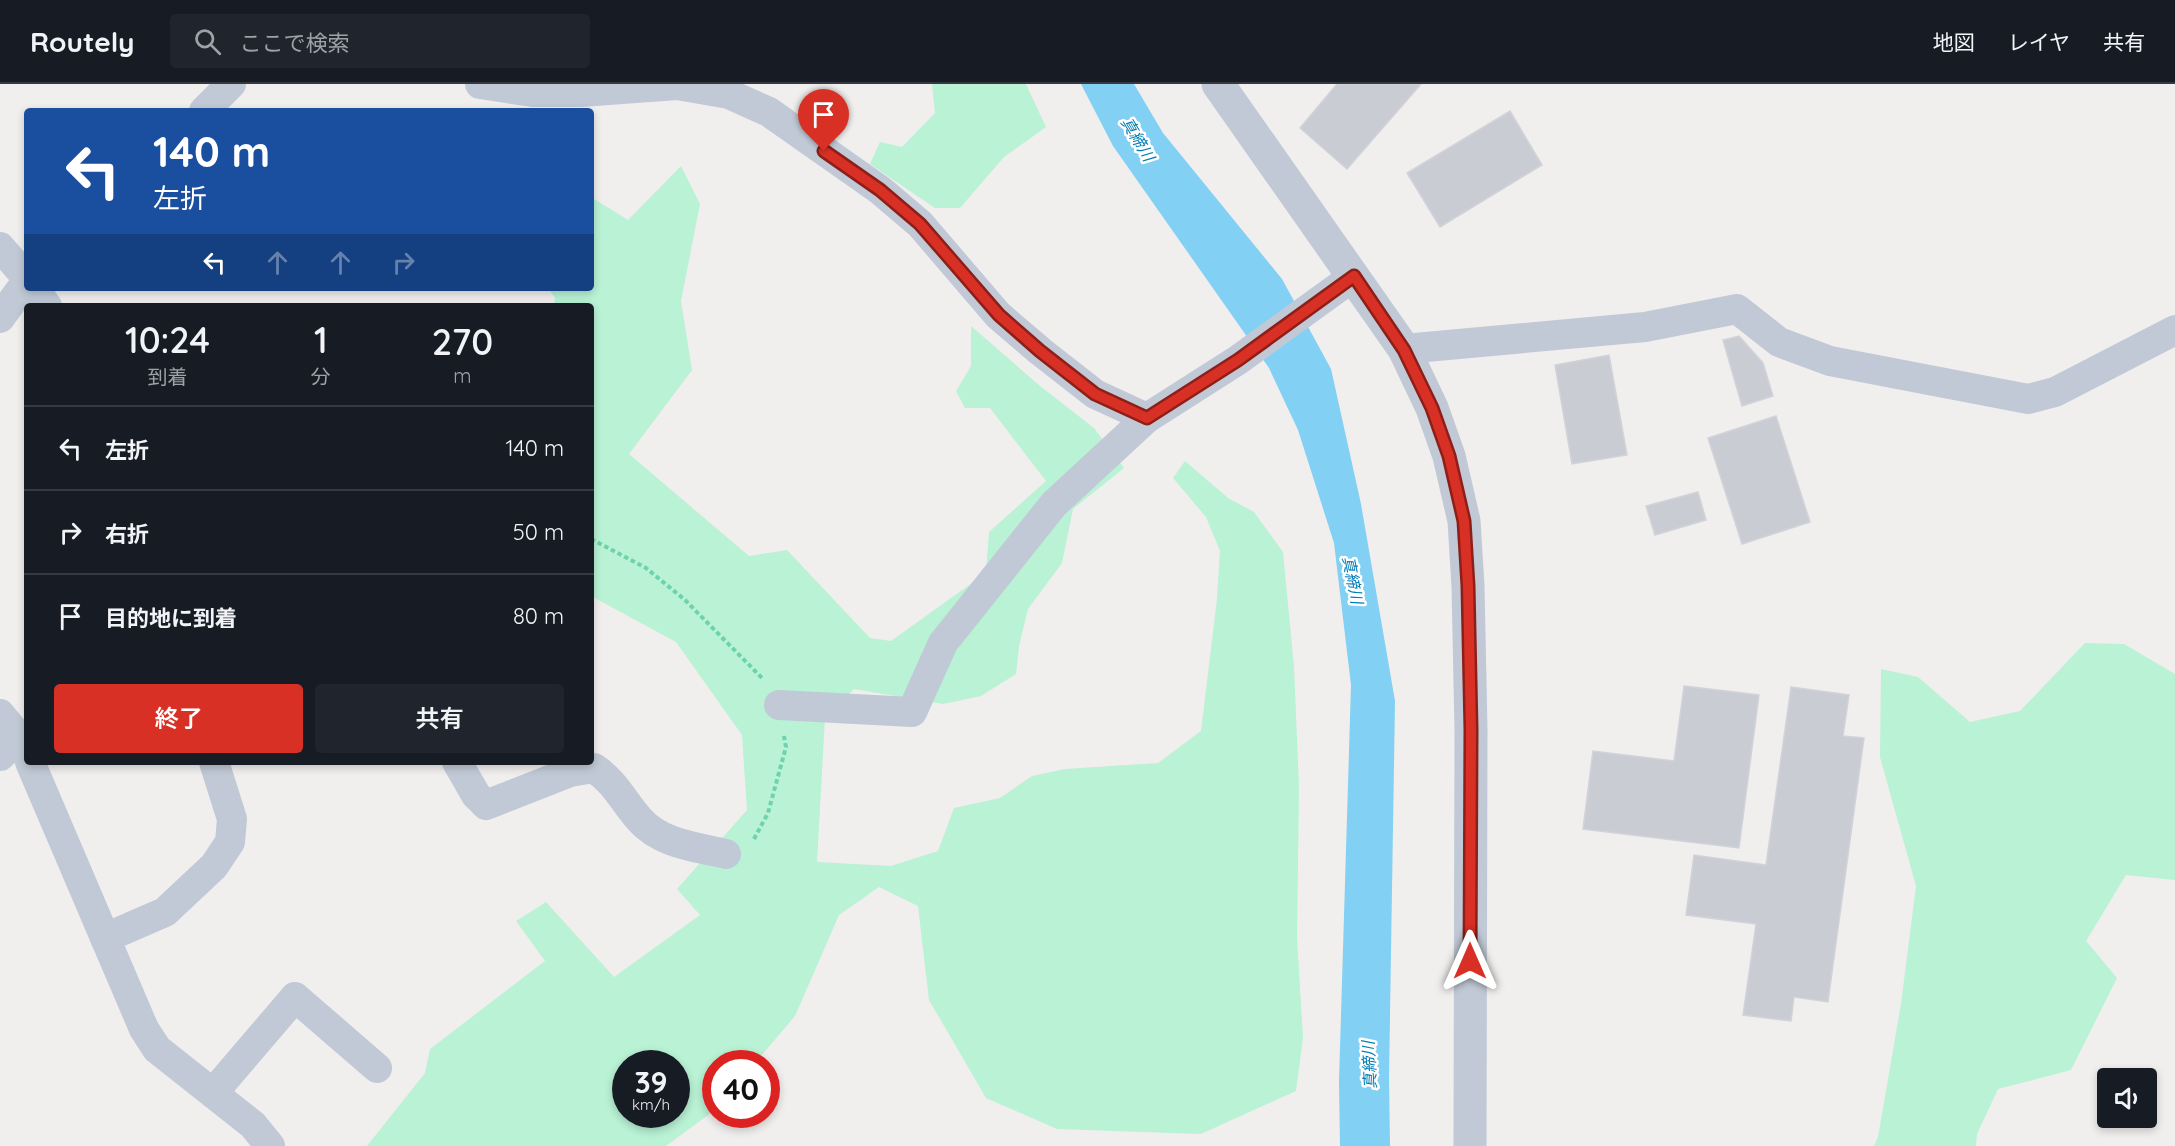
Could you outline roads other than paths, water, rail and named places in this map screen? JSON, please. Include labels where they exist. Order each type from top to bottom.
[{"type":"street","points":[[207,108],[231,84]]},
{"type":"street","points":[[480,84],[533,92],[580,92],[677,85],[733,89],[880,190],[920,224],[999,315],[1040,351],[1095,394],[1147,418]]},
{"type":"street","points":[[1218,84],[1344,283],[1404,350],[1432,408],[1449,456],[1464,521],[1468,586],[1471,730],[1470,1146]]},
{"type":"street","points":[[0,247],[24,275]]},
{"type":"street","points":[[0,318],[24,283]]},
{"type":"street","points":[[779,705],[912,712],[943,643],[1054,504],[1147,418],[1238,360],[1344,283]]},
{"type":"street","points":[[36,291],[46,303]]},
{"type":"street","points":[[1404,350],[1645,327],[1737,309],[1779,342],[1830,361],[2028,399],[2055,392],[2175,330]]},
{"type":"street","points":[[0,714],[21,749]]},
{"type":"street","points":[[28,765],[144,1029],[157,1049],[253,1125],[270,1146]]},
{"type":"street","points":[[105,938],[165,912],[214,866],[230,842],[232,819],[215,765]]},
{"type":"street","points":[[459,765],[476,795],[486,805],[570,772],[594,768],[609,778],[641,822],[666,839],[726,854]]},
{"type":"street","points":[[213,1093],[295,997],[377,1068]]},
{"type":"water","name":"真締川","points":[[1081,84],[1134,84],[1163,133],[1282,279],[1331,369],[1361,504],[1395,701],[1390,1146],[1340,1146],[1339,1081],[1351,685],[1334,543],[1298,430],[1269,368],[1113,146]]}]
